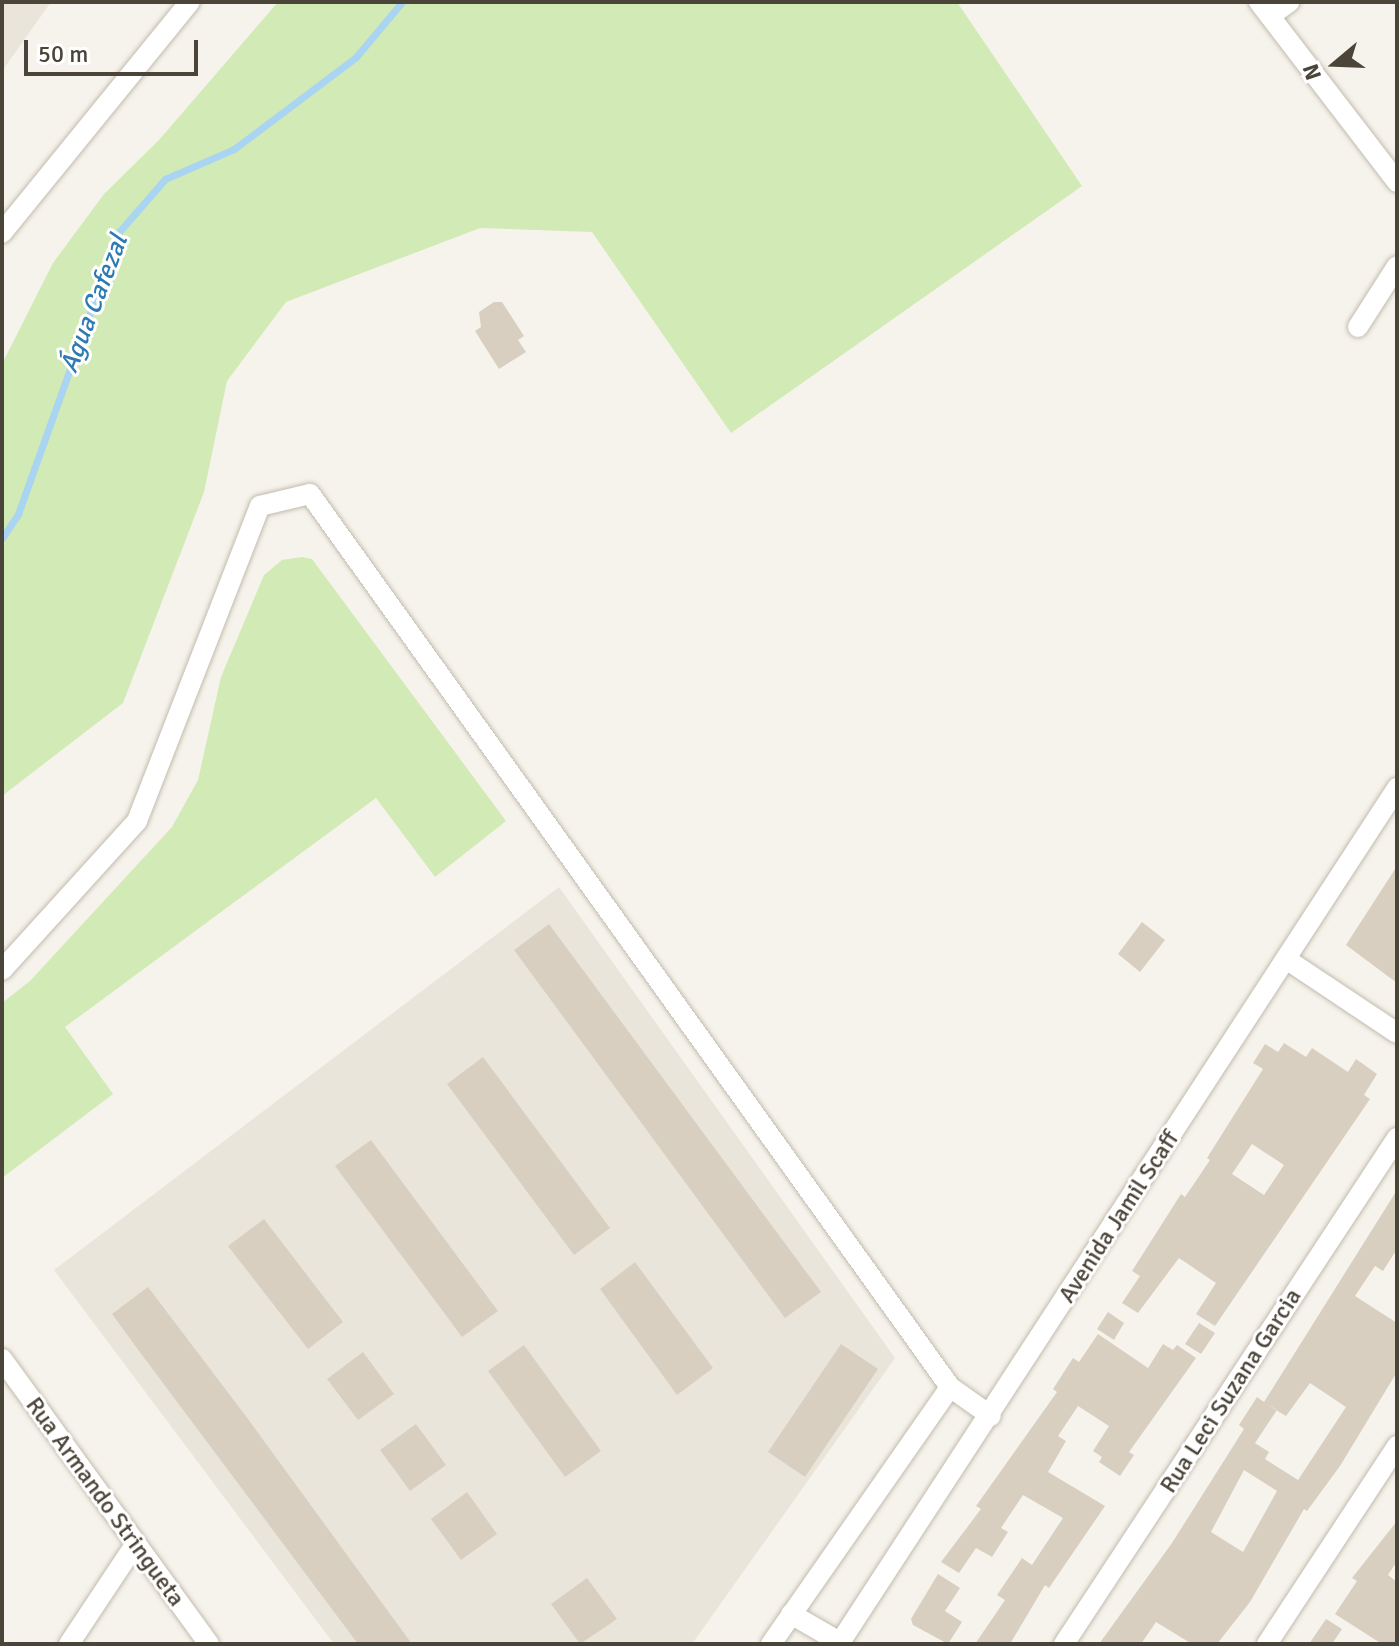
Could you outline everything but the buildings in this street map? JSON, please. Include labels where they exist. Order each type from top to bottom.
[{"type":"street","points":[[2,233],[190,2]]},
{"type":"street","points":[[1289,2],[1264,9],[1397,182]]},
{"type":"street","points":[[1358,327],[1397,266]]},
{"type":"street","points":[[2,970],[137,821],[260,506],[310,494],[950,1387],[991,1416]]},
{"type":"street","name":"Avenida Jamil Scaff","points":[[840,1643],[991,1416],[1397,788]]},
{"type":"street","points":[[1286,959],[1397,1033]]},
{"type":"street","name":"Rua Leci Suzana Garcia","points":[[1064,1644],[1397,1138]]},
{"type":"street","name":"Rua Armando Stringueta","points":[[2,1359],[134,1546],[209,1644]]},
{"type":"street","points":[[771,1644],[950,1387]]},
{"type":"street","points":[[1267,1644],[1397,1446]]},
{"type":"street","points":[[69,1644],[134,1546]]},
{"type":"street","points":[[791,1614],[840,1643]]},
{"type":"shaded area","points":[[2,2],[51,2],[2,71]]},
{"type":"shaded area","points":[[559,887],[895,1358],[692,1644],[334,1644],[54,1270]]},
{"type":"green space","points":[[278,2],[957,2],[1082,186],[731,433],[592,232],[480,228],[286,302],[227,381],[204,492],[123,703],[2,796],[2,364],[53,263],[104,194],[159,140]]},
{"type":"green space","points":[[312,559],[506,821],[435,877],[376,798],[65,1027],[113,1094],[2,1178],[2,1003],[30,981],[172,827],[198,780],[221,677],[264,575],[282,560]]},
{"type":"waterway","name":"Água Cafezal","points":[[2,538],[18,514],[119,232],[165,179],[234,149],[356,57],[402,2]]}]
